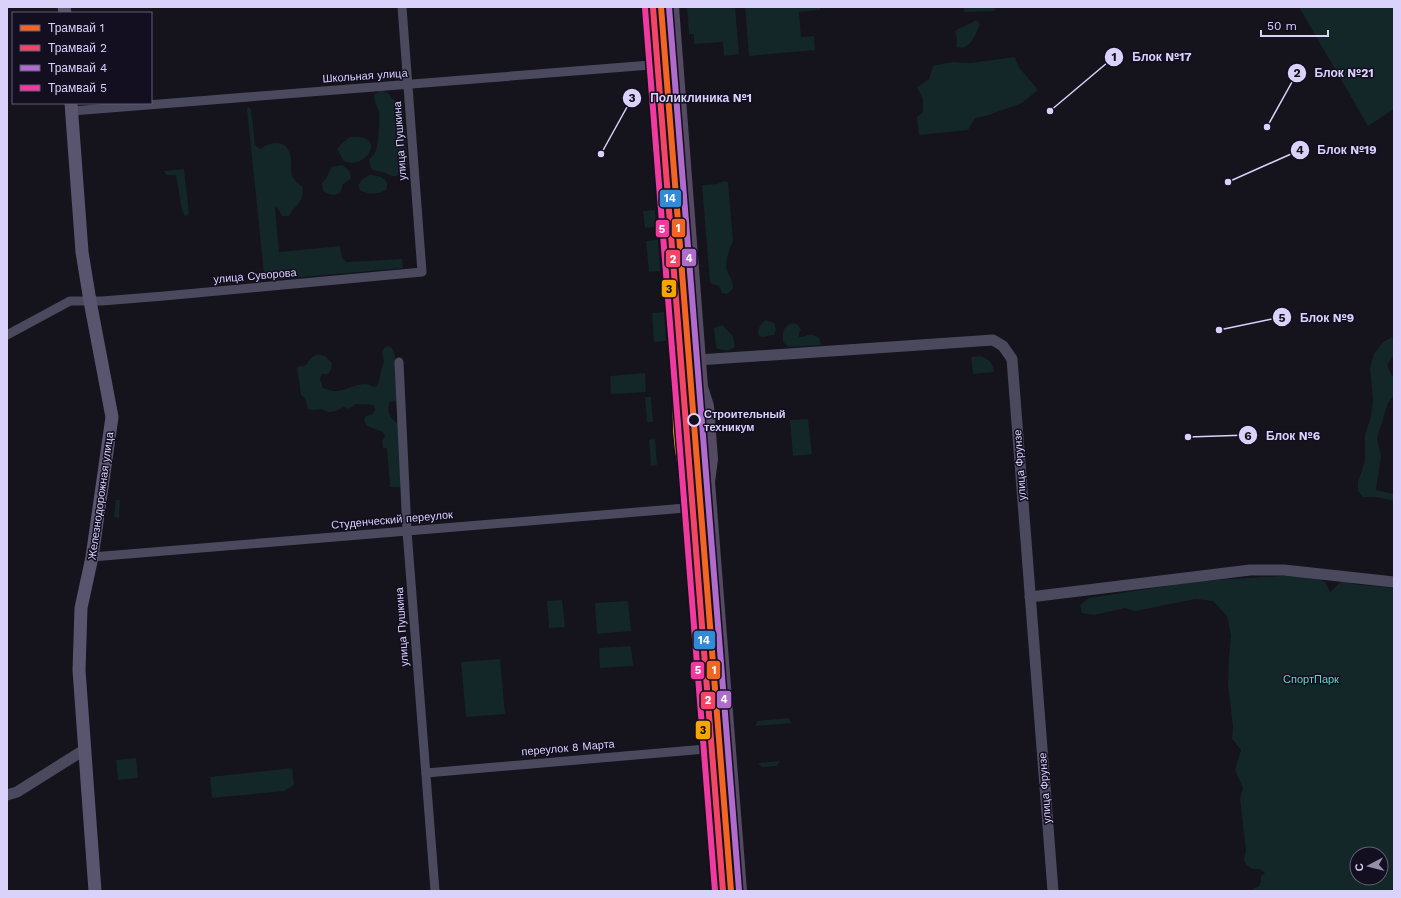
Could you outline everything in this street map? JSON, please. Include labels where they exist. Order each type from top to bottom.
[{"type":"main road","points":[[654,7],[685,388],[682,408],[687,462],[692,479],[723,891]]},
{"type":"main road","points":[[672,7],[701,387],[706,406],[711,460],[708,478],[740,891]]},
{"type":"main road","name":"Железнодорожная улица","points":[[72,107],[82,252],[112,417],[92,556],[81,608],[79,670],[95,891]]},
{"type":"street","name":"улица Пушкина","points":[[402,7],[422,272]]},
{"type":"street","name":"Школьная улица","points":[[152,102],[408,84],[676,63]]},
{"type":"street","name":"Школьная улица","points":[[72,107],[116,104]]},
{"type":"street","name":"улица Суворова","points":[[7,335],[70,301],[156,297],[422,272]]},
{"type":"street","name":"улица Фрунзе","points":[[683,361],[993,340],[1003,346],[1012,359],[1053,891]]},
{"type":"street","name":"улица Пушкина","points":[[399,362],[407,531],[435,891]]},
{"type":"street","name":"Студенческий переулок","points":[[92,556],[710,506]]},
{"type":"street","points":[[1030,597],[1250,570],[1284,570],[1394,582]]},
{"type":"street","name":"переулок 8 Марта","points":[[426,772],[729,747]]},
{"type":"street","points":[[7,795],[16,792],[84,750]]},
{"type":"green space","points":[[687,7],[735,7],[739,54],[724,56],[723,42],[694,44],[694,34],[689,34]]},
{"type":"green space","points":[[745,7],[820,7],[820,10],[799,12],[801,37],[814,36],[815,50],[749,56]]},
{"type":"green space","points":[[964,7],[996,7],[994,11],[964,12]]},
{"type":"green space","points":[[1299,7],[1394,7],[1394,109],[1368,126]]},
{"type":"green space","points":[[976,20],[980,24],[971,42],[965,47],[956,47],[957,39],[955,31]]},
{"type":"green space","points":[[1015,57],[1018,66],[1038,90],[1022,103],[986,116],[975,118],[968,130],[919,135],[917,117],[923,112],[923,99],[917,87],[929,79],[933,66],[952,62],[970,63]]},
{"type":"green space","points":[[381,90],[388,93],[392,99],[397,101],[403,107],[408,166],[403,173],[396,176],[373,170],[369,160],[376,150],[379,121],[379,113],[374,95]]},
{"type":"green space","points":[[249,107],[251,110],[255,145],[260,149],[270,144],[279,143],[287,148],[291,158],[292,175],[302,186],[303,191],[301,199],[289,216],[282,216],[277,207],[275,208],[279,252],[340,246],[342,258],[346,262],[402,259],[403,268],[270,280],[264,274],[247,109]]},
{"type":"green space","points":[[350,137],[362,138],[369,141],[371,146],[370,152],[366,157],[352,163],[344,161],[337,149]]},
{"type":"green space","points":[[342,165],[351,174],[351,179],[343,184],[340,193],[336,195],[323,191],[322,183],[326,179],[331,167]]},
{"type":"green space","points":[[184,169],[189,214],[185,216],[182,210],[176,175],[166,175],[164,171]]},
{"type":"green space","points":[[369,175],[383,178],[387,183],[386,190],[373,194],[360,190],[358,185]]},
{"type":"green space","points":[[724,181],[728,182],[733,241],[726,267],[733,289],[727,294],[722,293],[719,286],[710,283],[702,185],[717,184]]},
{"type":"green space","points":[[655,210],[656,227],[645,228],[643,211]]},
{"type":"green space","points":[[658,240],[660,271],[649,272],[646,241]]},
{"type":"green space","points":[[664,312],[666,341],[654,342],[652,313]]},
{"type":"green space","points":[[766,320],[774,323],[776,330],[774,335],[762,337],[758,335],[758,330]]},
{"type":"green space","points":[[794,323],[798,325],[801,330],[799,337],[812,335],[819,338],[821,345],[789,347],[783,342],[783,332],[785,327]]},
{"type":"green space","points":[[722,325],[733,336],[735,347],[730,350],[716,348],[714,328]]},
{"type":"green space","points":[[1394,336],[1394,355],[1387,365],[1392,376],[1394,376],[1394,395],[1388,403],[1377,438],[1381,456],[1376,490],[1394,494],[1394,501],[1376,497],[1363,497],[1358,491],[1358,482],[1365,461],[1365,435],[1371,416],[1373,400],[1370,368],[1374,354],[1383,342]]},
{"type":"green space","points":[[388,346],[392,348],[395,356],[397,401],[390,402],[388,409],[391,417],[398,424],[402,487],[390,487],[387,448],[383,448],[382,441],[385,436],[383,432],[367,426],[364,420],[366,416],[372,414],[375,410],[374,406],[368,404],[356,404],[349,409],[344,407],[330,412],[322,409],[308,409],[305,398],[301,395],[297,367],[306,365],[311,358],[318,354],[325,356],[332,363],[331,370],[328,374],[322,374],[320,379],[323,388],[340,391],[365,384],[376,387],[384,362],[382,352],[384,348]]},
{"type":"green space","points":[[981,356],[990,362],[993,366],[994,372],[973,374],[971,357]]},
{"type":"green space","points":[[645,373],[646,392],[611,394],[610,376]]},
{"type":"green space","points":[[645,397],[651,397],[653,422],[647,422]]},
{"type":"green space","points":[[808,419],[812,454],[793,456],[790,420]]},
{"type":"green space","points":[[655,439],[657,465],[651,466],[649,440]]},
{"type":"green space","points":[[116,500],[120,500],[119,518],[114,517]]},
{"type":"green space","name":"СпортПарк","points":[[1297,575],[1315,577],[1325,582],[1330,592],[1343,580],[1353,584],[1394,588],[1394,891],[1252,891],[1254,888],[1258,887],[1261,882],[1261,876],[1265,873],[1260,869],[1253,869],[1246,865],[1244,859],[1246,851],[1240,799],[1243,788],[1235,770],[1241,750],[1232,739],[1233,727],[1228,684],[1231,636],[1227,616],[1213,601],[1195,599],[1135,611],[1125,608],[1094,615],[1082,613],[1080,605],[1089,598],[1199,581]]},
{"type":"green space","points":[[562,600],[565,627],[549,628],[547,601]]},
{"type":"green space","points":[[628,601],[631,631],[597,634],[595,603]]},
{"type":"green space","points":[[631,646],[633,666],[600,668],[599,648]]},
{"type":"green space","points":[[500,659],[505,714],[466,717],[461,662]]},
{"type":"green space","points":[[788,718],[792,723],[755,726],[758,721]]},
{"type":"green space","points":[[136,758],[138,778],[118,780],[116,760]]},
{"type":"green space","points":[[780,761],[777,766],[762,767],[758,763]]},
{"type":"green space","points":[[292,768],[294,785],[284,791],[212,798],[210,777]]},
{"type":"tram line","name":"1","points":[[661,7],[731,891]]},
{"type":"tram line","name":"4","points":[[669,7],[739,890]]},
{"type":"tram line","name":"5","points":[[645,8],[715,891]]},
{"type":"tram line","name":"2","points":[[653,8],[723,891]]},
{"type":"transit line","name":"14","points":[[655,7],[685,388],[684,434],[692,479],[723,891]]},
{"type":"transit line","name":"3","points":[[647,8],[677,388],[676,434],[684,480],[715,891]]},
{"type":"place","name":"Блок №17","points":[[1050,111]]},
{"type":"place","name":"Блок №21","points":[[1267,127]]},
{"type":"place","name":"Поликлиника №1","points":[[601,154]]},
{"type":"place","name":"Блок №19","points":[[1228,182]]},
{"type":"place","name":"Блок №9","points":[[1219,330]]},
{"type":"place","name":"Строительный техникум","points":[[694,420]]},
{"type":"place","name":"Блок №6","points":[[1188,437]]}]
